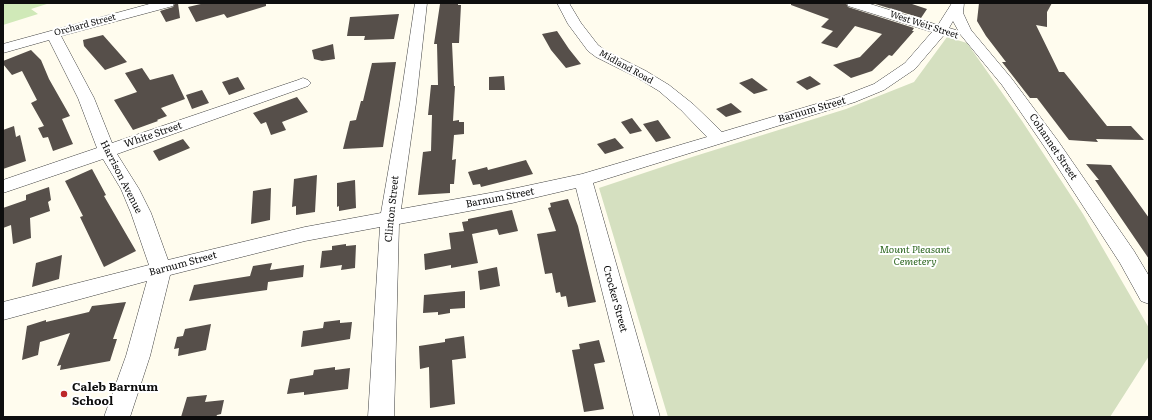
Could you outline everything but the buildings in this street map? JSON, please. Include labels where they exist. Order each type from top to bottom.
[{"type":"street","name":"Orchard Street","points":[[3,49],[168,3]]},
{"type":"street","name":"Clinton Street","points":[[381,417],[390,218],[410,90],[421,3]]},
{"type":"street","name":"Midland Road","points":[[563,3],[575,24],[593,48],[601,54],[641,74],[664,88],[687,107],[718,138]]},
{"type":"street","name":"West Weir Street","points":[[853,3],[972,41]]},
{"type":"street","name":"Barnum Street","points":[[3,312],[282,240],[390,218],[512,196],[583,180],[849,99],[879,87],[910,66],[941,30],[957,4]]},
{"type":"street","name":"Cohannet Street","points":[[957,4],[956,13],[958,19],[972,41],[1007,82],[1052,145],[1127,257],[1149,295]]},
{"type":"street","name":"Harrison Avenue","points":[[53,34],[86,98],[107,151],[130,189],[141,213],[161,270]]},
{"type":"street","name":"White Street","points":[[3,187],[303,83]]},
{"type":"street","name":"Crocker Street","points":[[583,180],[647,417]]},
{"type":"street","points":[[117,417],[138,356],[161,270]]},
{"type":"green space","points":[[3,3],[50,3],[31,9],[38,14],[3,25]]},
{"type":"green space","name":"Mount Pleasant Cemetery","points":[[947,37],[967,43],[1022,121],[1083,214],[1149,328],[1149,356],[1110,417],[668,417],[599,188],[846,109],[914,82]]},
{"type":"place","name":"Caleb Barnum School","points":[[64,394]]}]
